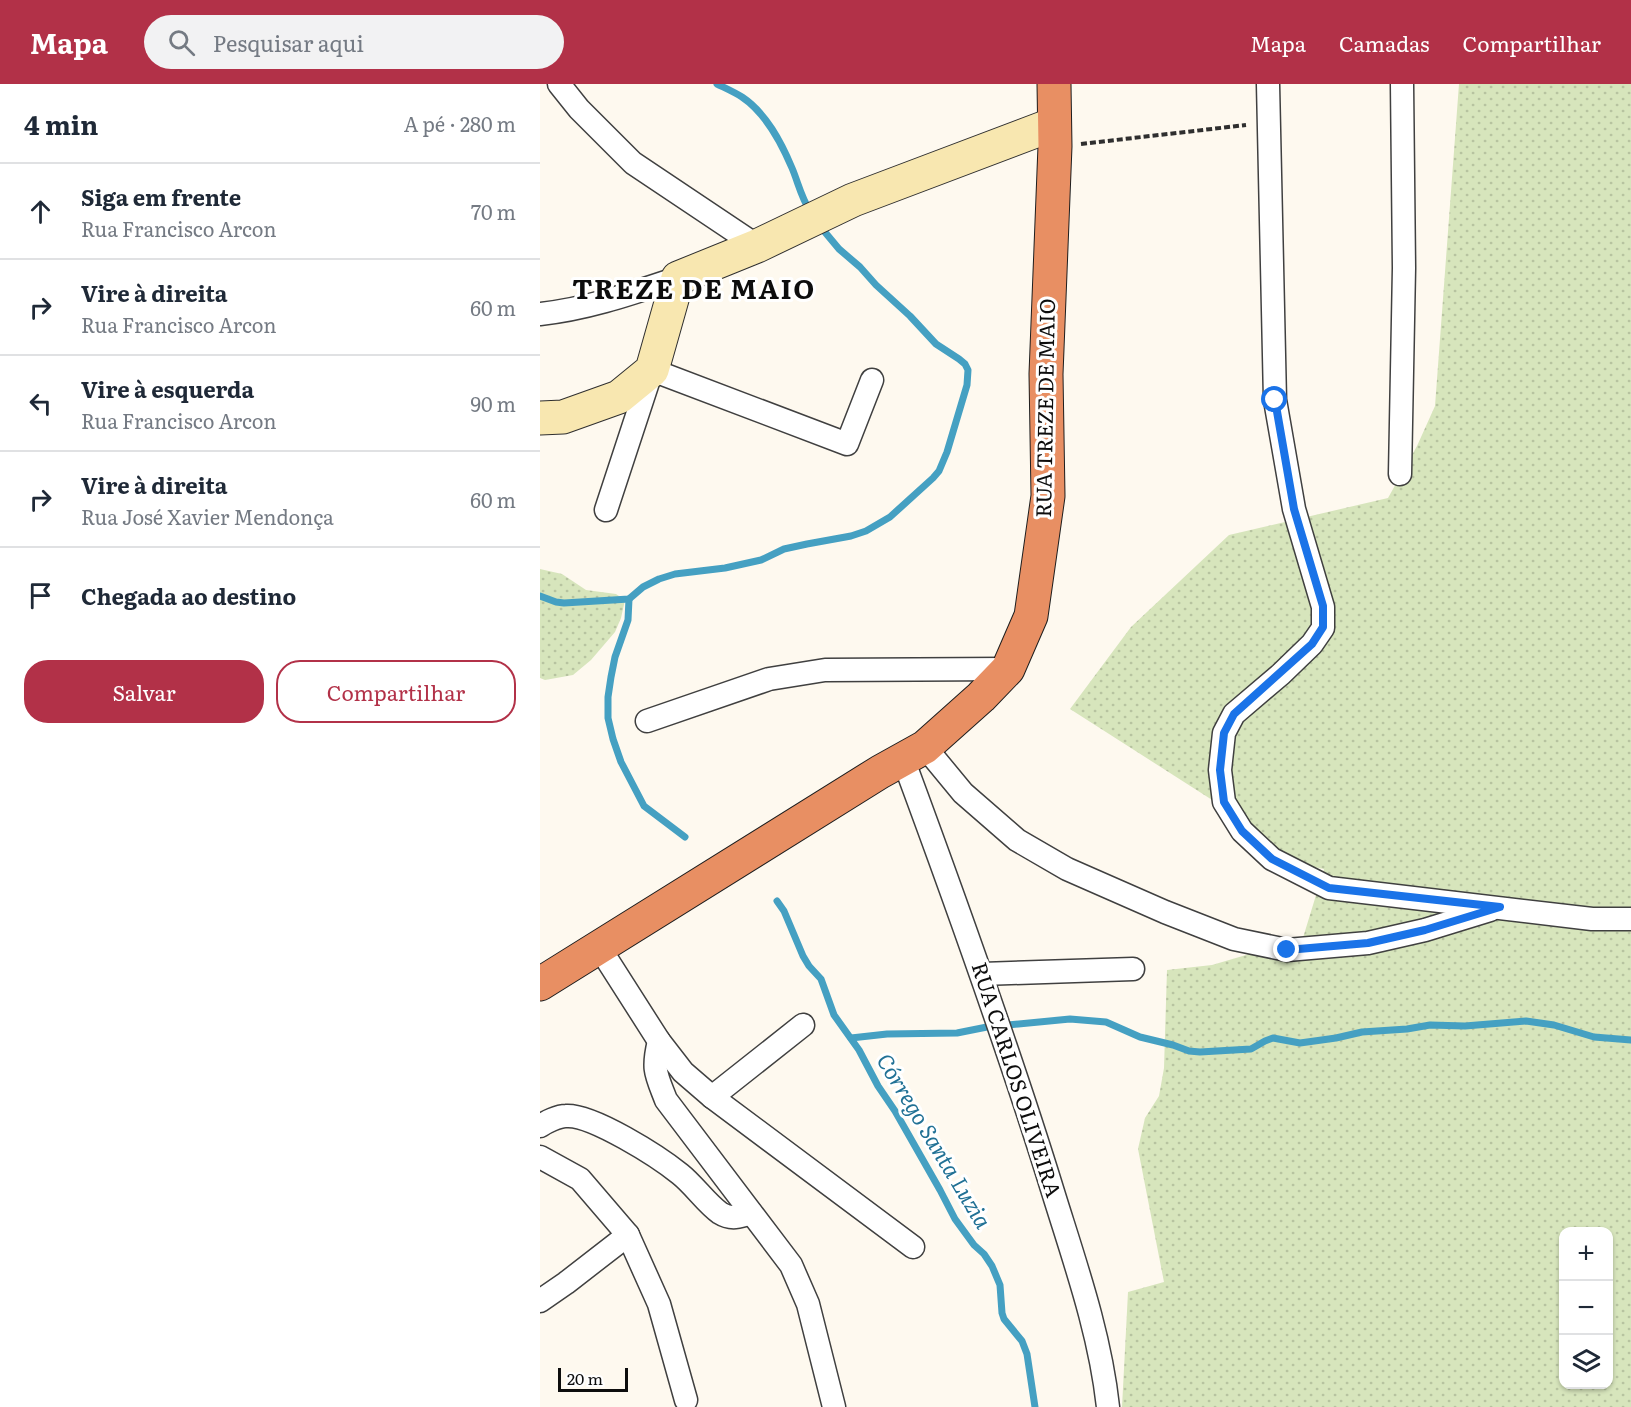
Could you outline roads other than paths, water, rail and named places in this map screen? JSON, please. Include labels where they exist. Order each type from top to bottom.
[{"type":"highway","name":"RUA TREZE DE MAIO","points":[[540,984],[903,759],[981,697],[1008,669],[1031,616],[1048,496],[1046,374],[1054,84]]},
{"type":"street","points":[[559,84],[579,109],[633,163],[757,246]]},
{"type":"street","points":[[1268,84],[1275,400],[1294,509],[1323,606],[1323,627],[1312,644],[1234,714],[1224,733],[1220,770],[1224,802],[1242,831],[1272,859],[1329,888],[1592,919],[1631,919]]},
{"type":"street","points":[[1400,474],[1404,279],[1402,84]]},
{"type":"street","points":[[540,314],[566,311],[605,301],[678,278],[757,246],[854,200],[1054,136]]},
{"type":"street","points":[[606,510],[652,370],[678,278]]},
{"type":"street","points":[[652,370],[847,444],[872,380]]},
{"type":"street","points":[[540,418],[563,417],[619,397],[652,370]]},
{"type":"street","points":[[647,721],[769,679],[825,670],[1008,669]]},
{"type":"street","points":[[903,759],[963,793],[1017,840],[1067,869],[1234,939],[1287,950],[1368,943],[1425,930],[1500,907]]},
{"type":"street","name":"RUA CARLOS OLIVEIRA","points":[[903,759],[982,974],[1046,1169],[1092,1320],[1105,1378],[1108,1407]]},
{"type":"street","points":[[599,947],[659,1041],[683,1072],[712,1097],[913,1247]]},
{"type":"street","points":[[982,974],[1133,969]]},
{"type":"street","points":[[712,1097],[803,1025]]},
{"type":"street","points":[[659,1041],[655,1072],[666,1100],[791,1265],[808,1304],[834,1407]]},
{"type":"street","points":[[540,1126],[565,1116],[587,1119],[627,1139],[680,1173],[720,1213],[738,1217],[751,1213]]},
{"type":"street","points":[[540,1156],[580,1179],[627,1235],[659,1305],[686,1400]]},
{"type":"street","points":[[540,1301],[627,1235]]},
{"type":"waterway","points":[[717,84],[751,104],[772,129],[783,148],[810,211]]},
{"type":"waterway","points":[[540,596],[564,603],[629,599],[643,587],[675,574],[725,568],[761,560],[784,549],[851,536],[866,531],[890,517],[939,471],[967,385],[968,370],[959,359],[936,344],[860,267],[839,249],[819,225]]},
{"type":"waterway","name":"Córrego Santa Luzia","points":[[629,599],[628,620],[615,657],[611,677],[608,718],[621,762],[644,806],[685,837]]},
{"type":"waterway","name":"Córrego Santa Luzia","points":[[777,901],[784,911],[803,956],[821,979],[834,1015],[859,1050],[955,1219],[992,1266],[1000,1285],[1004,1319],[1022,1341],[1027,1354],[1035,1407]]},
{"type":"waterway","points":[[851,1038],[887,1034],[957,1033],[987,1027],[1070,1019],[1106,1022],[1140,1037],[1200,1052],[1251,1049],[1273,1038],[1300,1043],[1362,1032],[1430,1025],[1465,1026],[1526,1021],[1554,1025],[1594,1037],[1631,1040]]},
{"type":"district","name":"TREZE DE MAIO","points":[[694,290]]}]
